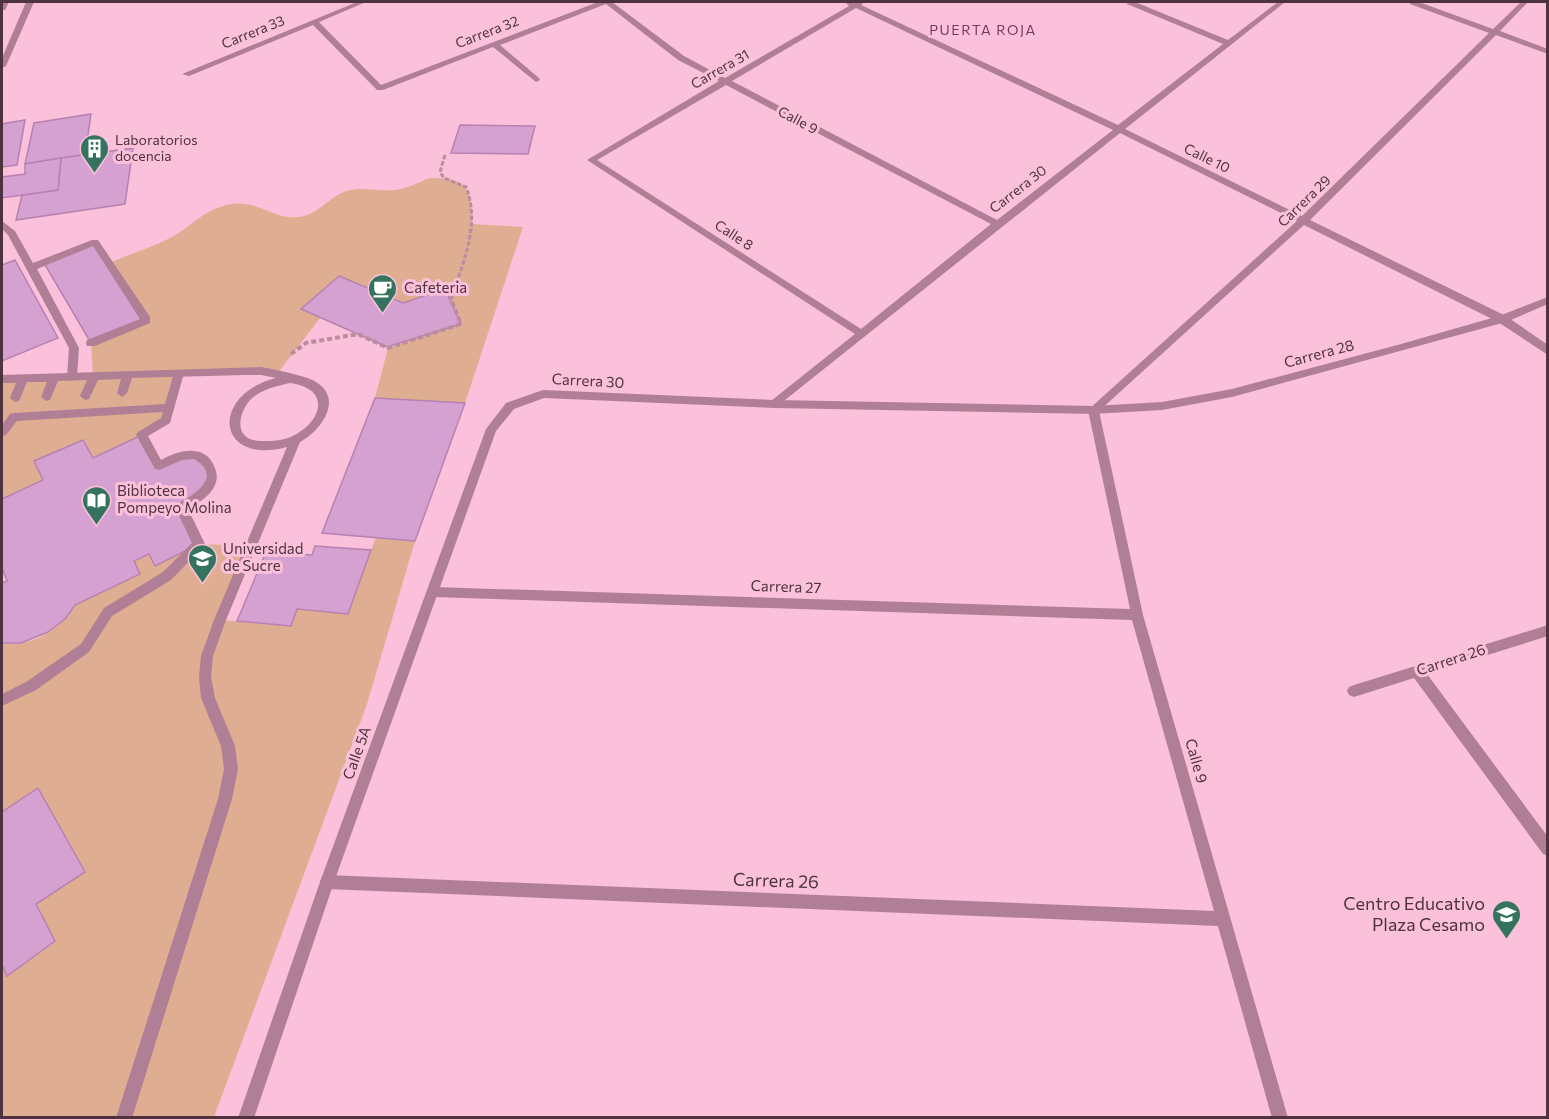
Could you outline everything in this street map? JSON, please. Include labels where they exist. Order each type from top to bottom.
[{"type":"street","points":[[2,8],[5,2]]},
{"type":"street","points":[[2,66],[30,2]]},
{"type":"street","name":"Carrera 33","points":[[186,74],[362,2]]},
{"type":"street","name":"Carrera 32","points":[[314,22],[380,88],[606,2]]},
{"type":"street","name":"Calle 9","points":[[606,2],[681,58],[998,225]]},
{"type":"street","points":[[1130,2],[1227,43]]},
{"type":"street","name":"Carrera 30","points":[[775,404],[1227,43],[1282,2]]},
{"type":"street","points":[[1413,2],[1548,52]]},
{"type":"street","name":"Carrera 29","points":[[1093,410],[1304,220],[1525,2]]},
{"type":"street","name":"Carrera 31","points":[[591,160],[855,3]]},
{"type":"street","name":"Calle 10","points":[[855,3],[1119,129],[1502,319],[1548,351]]},
{"type":"street","points":[[494,44],[537,80]]},
{"type":"street","name":"Calle 8","points":[[591,160],[862,334]]},
{"type":"street","points":[[2,224],[12,233],[75,348],[72,377]]},
{"type":"street","points":[[31,268],[95,242],[146,320],[91,343]]},
{"type":"street","name":"Carrera 28","points":[[1093,410],[1162,406],[1232,393],[1502,319],[1548,300]]},
{"type":"street","points":[[2,379],[263,371],[289,379]]},
{"type":"street","points":[[2,700],[31,686],[85,648],[108,612],[167,576],[199,544],[181,507],[207,491],[212,480],[209,466],[204,459],[195,455],[185,456],[159,466],[142,435],[166,420],[179,373]]},
{"type":"street","points":[[122,393],[128,375]]},
{"type":"street","points":[[85,396],[94,376]]},
{"type":"street","points":[[46,397],[54,378]]},
{"type":"street","points":[[15,398],[23,379]]},
{"type":"street","points":[[289,379],[299,379],[315,386],[324,397],[324,412],[320,419],[297,439],[274,445],[262,446],[243,439],[233,426],[235,410],[247,394],[267,383],[289,379]]},
{"type":"street","name":"Carrera 30","points":[[510,406],[543,394],[775,404],[1093,410]]},
{"type":"street","name":"Calle 5A","points":[[246,1118],[327,882],[491,429],[510,406]]},
{"type":"street","points":[[2,432],[14,417],[169,408]]},
{"type":"street","name":"Calle 9","points":[[1093,410],[1137,615],[1280,1118]]},
{"type":"street","points":[[124,1118],[225,799],[231,769],[228,746],[208,698],[205,677],[207,656],[297,439]]},
{"type":"street","name":"Carrera 27","points":[[433,592],[1137,615]]},
{"type":"street","name":"Carrera 26","points":[[1354,691],[1548,630]]},
{"type":"street","points":[[1417,671],[1545,843]]},
{"type":"street","name":"Carrera 26","points":[[327,882],[1224,919]]},
{"type":"path","points":[[277,374],[294,350],[316,340],[351,338],[358,334],[388,348],[461,324],[451,299],[464,260],[472,224],[472,202],[466,187],[444,178],[440,172],[446,155]]},
{"type":"shaded area","points":[[430,178],[453,180],[466,188],[471,202],[472,224],[523,227],[465,403],[375,398],[388,348],[461,324],[445,289],[404,303],[301,309],[320,318],[277,374],[178,373],[166,420],[142,435],[93,458],[83,440],[35,461],[43,480],[2,499],[2,379],[93,376],[91,341],[109,263],[172,237],[202,216],[223,206],[245,204],[280,215],[298,217],[312,213],[346,191],[399,189]]},
{"type":"shaded area","points":[[376,538],[415,541],[367,704],[214,1117],[2,1117],[2,964],[8,975],[55,942],[36,904],[84,872],[38,788],[2,812],[2,643],[28,642],[44,635],[59,625],[76,604],[91,591],[149,554],[155,566],[199,544],[252,546],[220,620],[291,626],[297,609],[371,550]]},
{"type":"building","points":[[91,114],[85,155],[25,164],[34,123]]},
{"type":"building","points":[[25,120],[17,165],[2,167],[2,124]]},
{"type":"building","points":[[460,125],[535,126],[528,154],[451,153]]},
{"type":"building","name":"Laboratorios docencia","points":[[133,148],[125,204],[16,220],[22,195],[58,190],[61,158]]},
{"type":"building","points":[[61,158],[58,190],[2,198],[2,177],[25,174],[25,164]]},
{"type":"building","points":[[95,242],[146,320],[91,343],[44,263]]},
{"type":"building","points":[[15,260],[58,338],[2,361],[2,265]]},
{"type":"building","name":"Cafeteria","points":[[339,276],[403,303],[445,289],[461,324],[387,347],[301,309]]},
{"type":"building","points":[[375,398],[465,403],[415,541],[322,533]]},
{"type":"building","name":"Biblioteca Pompeyo Molina","points":[[142,435],[159,466],[185,456],[204,459],[212,480],[181,507],[199,544],[155,566],[149,554],[134,561],[140,574],[75,605],[65,619],[48,632],[21,643],[2,643],[2,583],[7,581],[2,568],[2,499],[43,480],[34,461],[83,440],[93,458]]},
{"type":"building","points":[[315,546],[371,550],[348,614],[297,609],[291,626],[237,621],[266,552],[312,555]]},
{"type":"building","points":[[38,788],[85,872],[36,904],[55,941],[7,976],[2,964],[2,812]]},
{"type":"place","name":"Laboratorios docencia","points":[[94,174]]},
{"type":"place","name":"Cafeteria","points":[[383,314]]},
{"type":"place","name":"Biblioteca Pompeyo Molina","points":[[96,526]]},
{"type":"place","name":"Universidad de Sucre","points":[[202,584]]},
{"type":"place","name":"Centro Educativo Plaza Cesamo","points":[[1506,940]]},
{"type":"district","name":"PUERTA ROJA","points":[[983,30]]}]
